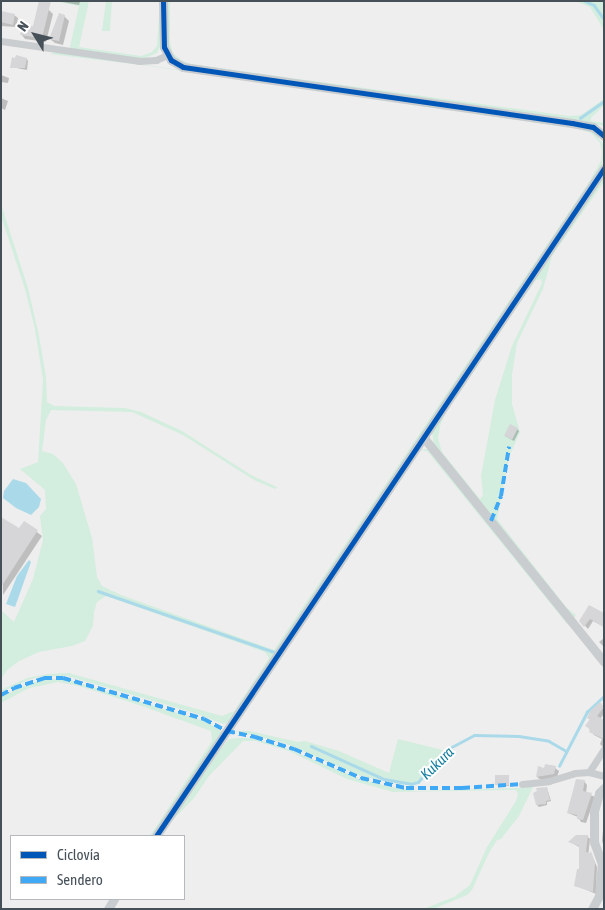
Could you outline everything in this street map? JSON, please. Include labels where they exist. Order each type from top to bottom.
[{"type":"street","points":[[163,1],[164,47],[167,55],[175,63],[200,70],[572,123],[593,127],[604,136]]},
{"type":"street","points":[[1,41],[139,61],[156,60],[167,55]]},
{"type":"street","points":[[157,835],[604,168]]},
{"type":"street","points":[[424,438],[604,662]]},
{"type":"street","points":[[589,772],[604,749]]},
{"type":"street","points":[[522,784],[534,784],[575,773],[589,772],[604,776]]},
{"type":"street","points":[[592,909],[599,896],[603,864],[595,850],[594,811],[599,793],[604,788]]},
{"type":"green space","points":[[53,1],[89,1],[79,47],[141,56],[152,52],[157,46],[160,1],[160,47],[157,53],[143,59],[72,49],[70,47],[79,6]]},
{"type":"green space","points":[[106,1],[112,1],[110,31],[102,31]]},
{"type":"green space","points":[[166,1],[170,1],[170,42],[173,53],[181,60],[191,64],[569,116],[581,115],[604,99],[604,105],[591,118],[591,121],[604,123],[604,126],[186,65],[174,58],[169,50]]},
{"type":"green space","points":[[575,1],[604,2],[604,30],[590,7]]},
{"type":"green space","points":[[56,52],[592,130],[604,145],[602,167],[229,723],[223,724],[195,713],[67,676],[43,676],[28,680],[1,692],[1,690],[27,678],[47,674],[69,673],[222,716],[234,711],[269,658],[265,652],[106,596],[97,602],[93,626],[85,641],[72,646],[39,652],[19,661],[7,670],[1,679],[1,610],[14,622],[33,579],[43,540],[40,516],[46,509],[45,490],[20,469],[38,462],[43,380],[35,329],[25,289],[1,216],[1,204],[28,288],[46,377],[47,402],[54,406],[125,408],[141,412],[182,431],[251,475],[277,487],[275,489],[254,480],[183,435],[132,412],[51,410],[46,420],[42,451],[53,454],[63,463],[76,484],[92,538],[97,577],[102,586],[121,595],[274,650],[589,182],[601,161],[600,143],[591,133],[579,129],[149,66],[50,54]]},
{"type":"green space","points":[[604,175],[604,182],[552,256],[543,289],[517,343],[512,375],[512,404],[520,432],[509,457],[497,519],[567,608],[576,615],[574,618],[434,445],[432,431]],"holes":[[[541,279],[542,283],[512,346],[495,400],[481,476],[483,495],[480,499],[442,452],[438,438],[440,426],[445,414],[536,280]]]},
{"type":"green space","points":[[429,449],[568,622],[567,624],[427,451],[420,450]]},
{"type":"green space","points":[[42,680],[73,681],[207,722],[221,731],[222,735],[154,835],[151,835],[212,741],[211,731],[139,705],[79,686],[58,682],[29,688],[1,703],[1,697],[21,687]]},
{"type":"green space","points":[[237,731],[250,731],[298,742],[305,741],[339,751],[389,773],[398,739],[443,750],[428,771],[413,785],[404,785],[361,776],[284,743]]},
{"type":"green space","points":[[251,738],[278,745],[360,779],[390,787],[417,791],[533,787],[519,816],[501,839],[497,840],[489,853],[472,890],[467,895],[433,909],[423,909],[454,897],[470,885],[487,847],[516,801],[518,794],[516,790],[393,792],[347,779],[289,751],[256,741],[243,741],[209,776],[194,798],[161,835],[211,760],[229,739]]},
{"type":"water","points":[[13,479],[26,483],[41,499],[39,507],[31,515],[16,508],[3,498],[4,491]]},
{"type":"water","points":[[29,560],[31,562],[15,607],[6,604],[17,576]]},
{"type":"building","points":[[39,1],[51,1],[42,38],[20,35],[23,24],[33,26]]},
{"type":"building","points":[[1,11],[15,14],[13,25],[1,22]]},
{"type":"building","points":[[59,13],[65,15],[59,41],[49,39]]},
{"type":"building","points":[[16,55],[27,58],[25,68],[10,68],[12,57],[15,58]]},
{"type":"building","points":[[510,424],[518,428],[512,440],[504,436]]},
{"type":"building","points":[[1,517],[19,528],[24,521],[38,530],[1,587]]},
{"type":"building","points":[[589,605],[604,613],[604,627],[590,619],[584,627],[579,621]]},
{"type":"building","points":[[600,702],[604,707],[597,716],[604,720],[604,739],[589,732],[590,729],[585,726],[590,719],[587,718],[591,710]]},
{"type":"building","points":[[545,764],[556,766],[554,774],[536,777],[538,766],[544,768]]},
{"type":"building","points":[[495,775],[509,775],[509,785],[495,785]]},
{"type":"building","points":[[576,779],[585,780],[583,791],[592,793],[583,820],[577,819],[577,815],[567,813]]},
{"type":"building","points":[[547,787],[550,800],[546,801],[546,804],[536,805],[533,793],[537,791],[536,788]]},
{"type":"building","points":[[576,835],[588,835],[586,852],[590,853],[591,851],[595,863],[593,892],[574,886],[577,869],[579,869],[579,846],[568,842]]},
{"type":"waterway","points":[[585,1],[594,5],[604,19]]},
{"type":"waterway","points":[[580,118],[604,101]]},
{"type":"waterway","name":"Kukura","points":[[98,591],[274,652]]},
{"type":"waterway","points":[[559,766],[587,712],[604,696]]},
{"type":"waterway","name":"Kukura","points":[[311,746],[384,779],[411,784],[418,782],[446,750],[474,735],[519,736],[549,741],[566,751]]},
{"type":"marked path","points":[[491,521],[501,496],[509,447]]},
{"type":"marked path","points":[[1,695],[14,688],[44,678],[63,678],[204,719],[227,731],[294,749],[361,778],[406,788],[462,788],[522,784]]},
{"type":"cycle path","points":[[163,1],[164,47],[171,60],[183,67],[572,123],[593,127],[604,136]]},
{"type":"cycle path","points":[[157,835],[604,168]]}]
